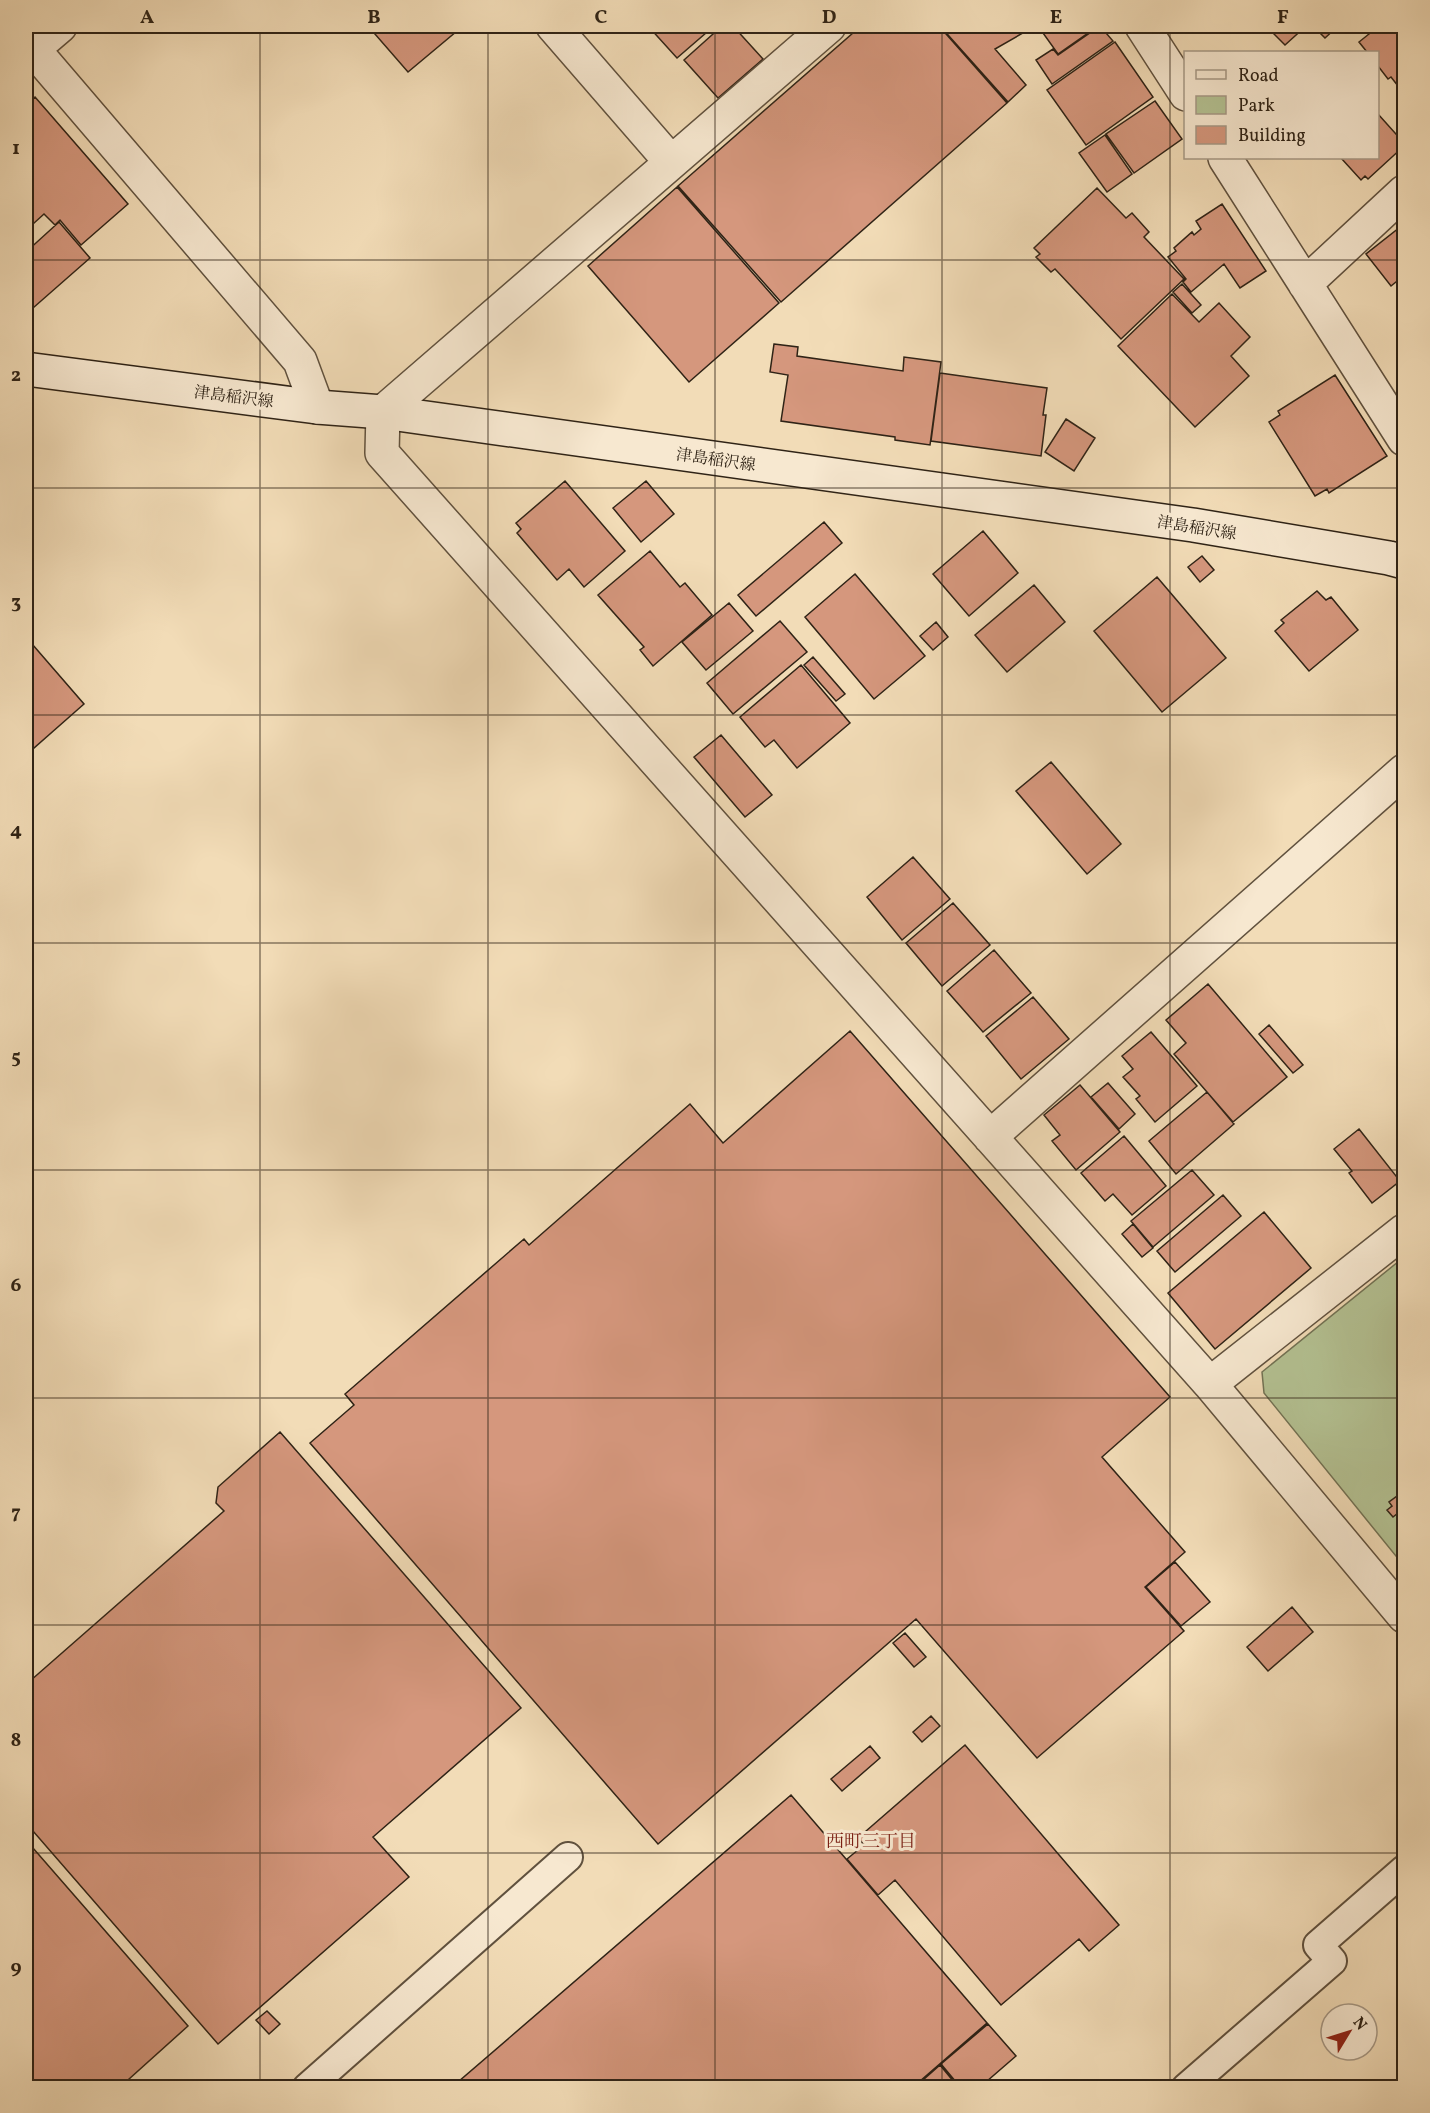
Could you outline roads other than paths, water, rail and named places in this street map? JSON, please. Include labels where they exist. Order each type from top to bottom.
[{"type":"street","points":[[60,26],[29,52],[300,362],[317,406]]},
{"type":"street","points":[[553,26],[672,162]]},
{"type":"street","points":[[829,26],[383,412],[382,453],[1210,1384],[1404,1616]]},
{"type":"street","points":[[1142,26],[1184,92]]},
{"type":"street","points":[[1226,159],[1404,439]]},
{"type":"street","points":[[1305,284],[1404,192]]},
{"type":"street","name":"津島稲沢線","points":[[26,369],[317,406],[383,412],[1193,525],[1404,562]]},
{"type":"street","points":[[990,1137],[1404,771]]},
{"type":"street","points":[[1210,1384],[1404,1231]]},
{"type":"lane","points":[[307,2088],[568,1857]]},
{"type":"lane","points":[[1186,2088],[1332,1961],[1318,1945],[1404,1870]]},
{"type":"district","name":"西町三丁目","points":[[871,1841]]}]
